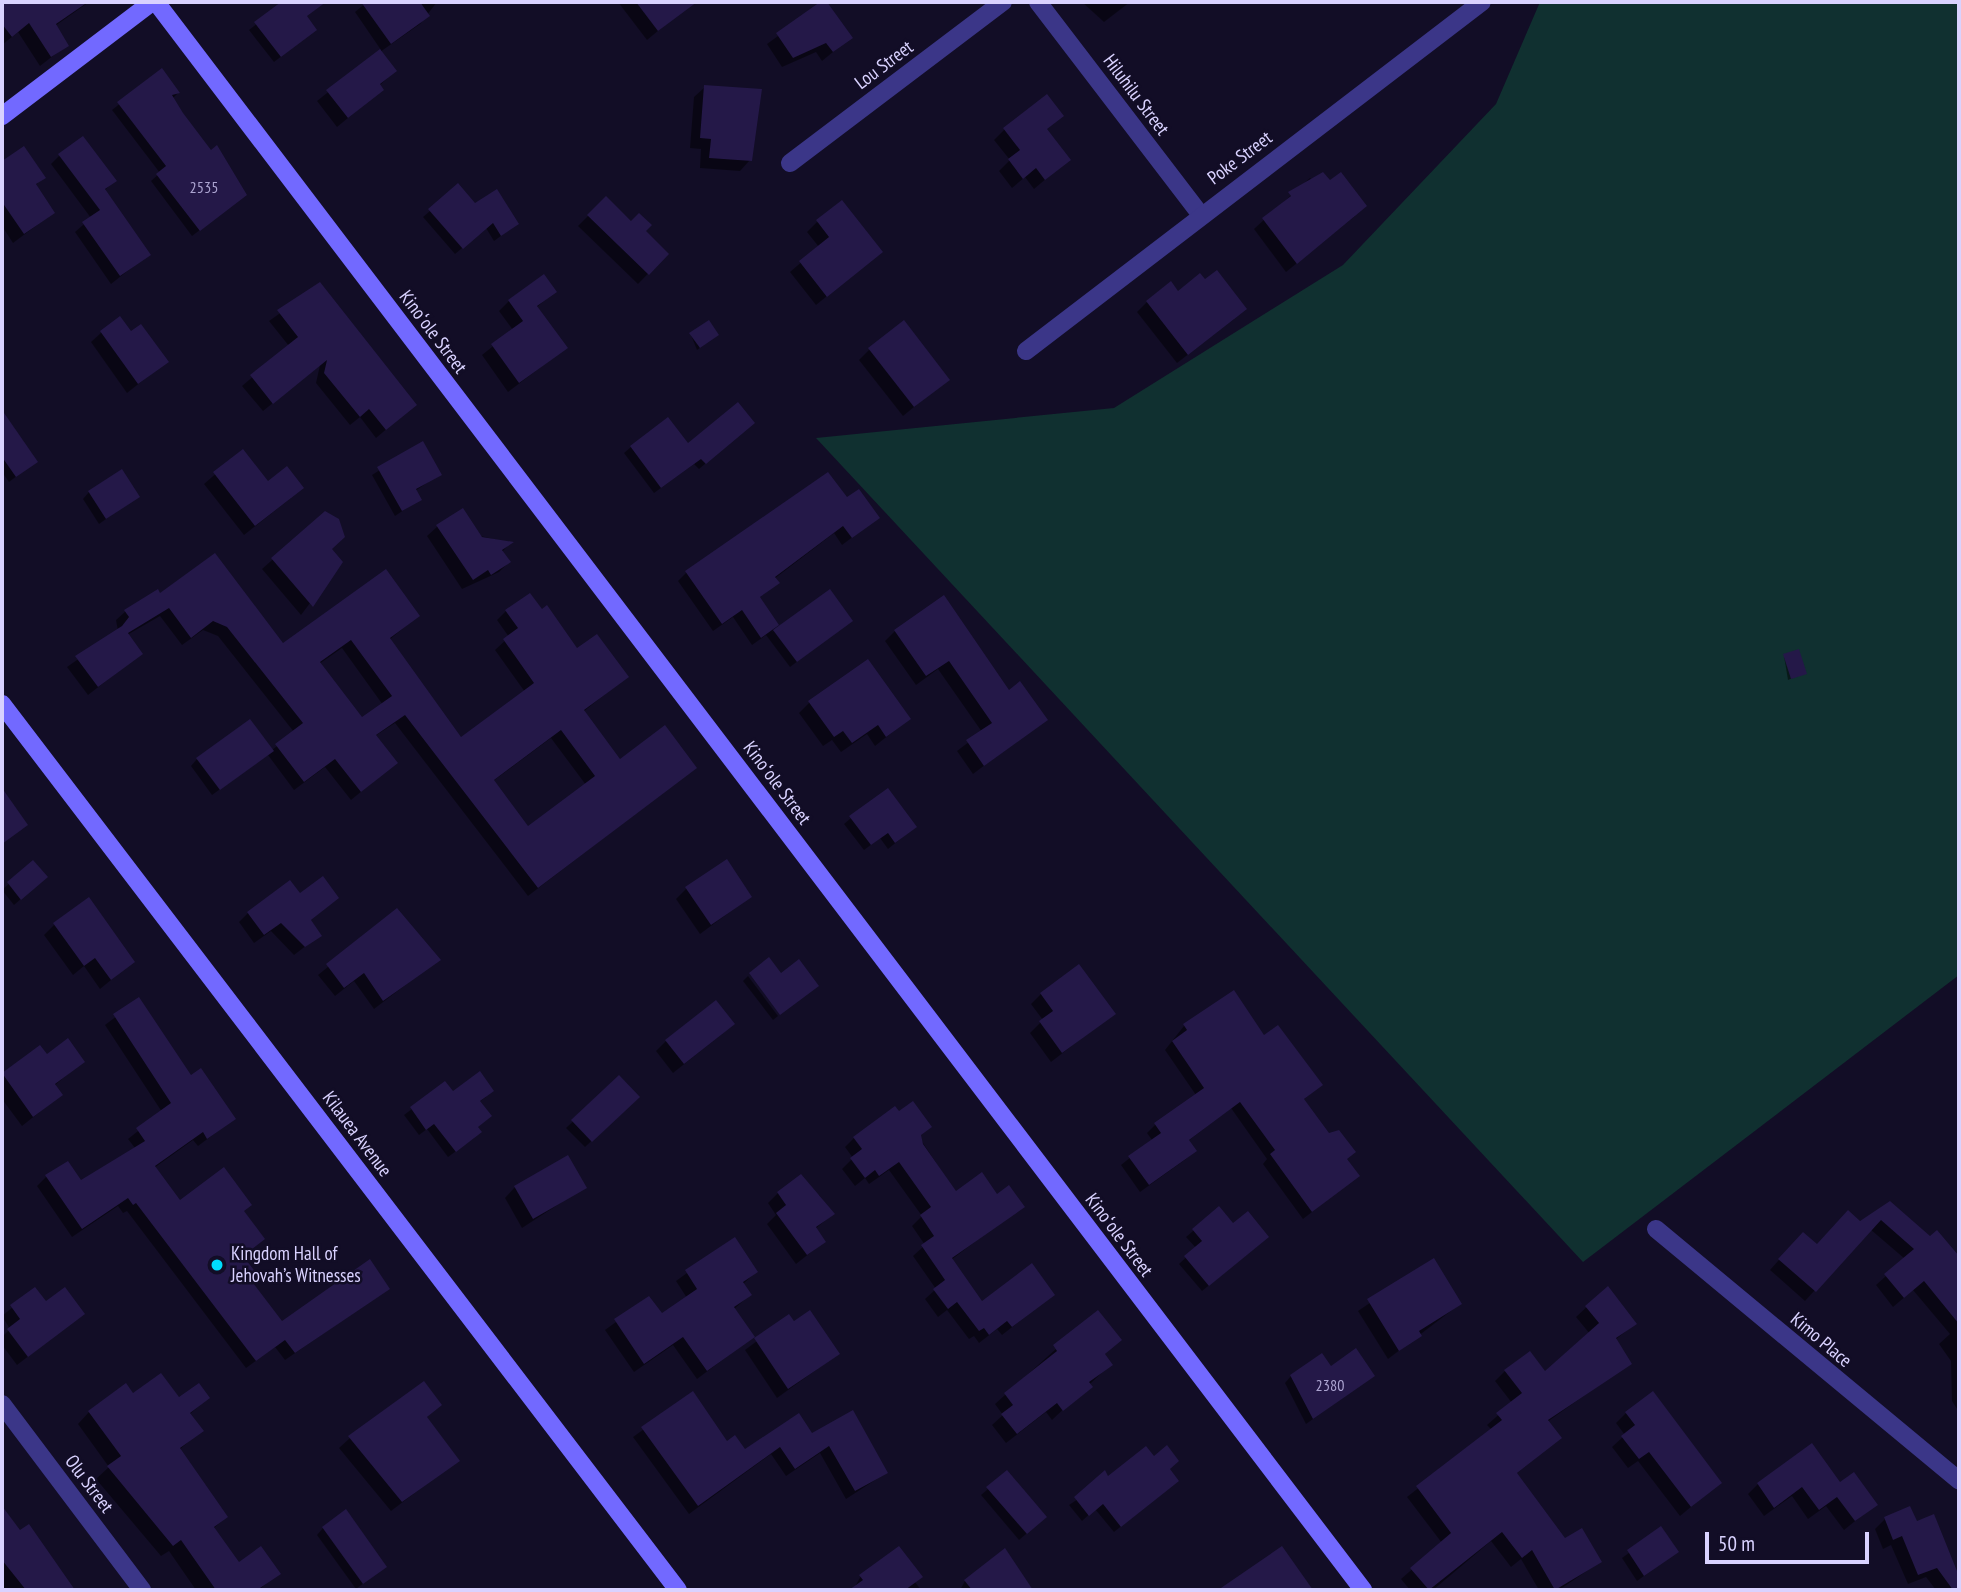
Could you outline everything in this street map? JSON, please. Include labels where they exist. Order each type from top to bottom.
[{"type":"street","points":[[2,116],[154,2]]},
{"type":"street","name":"Kinoʻole Street","points":[[154,2],[1363,1590]]},
{"type":"street","name":"Lou Street","points":[[790,163],[1003,2]]},
{"type":"street","name":"Hiluhilu Street","points":[[1038,2],[1200,214]]},
{"type":"street","name":"Poke Street","points":[[1026,351],[1200,214],[1482,2]]},
{"type":"street","name":"Kilauea Avenue","points":[[2,704],[678,1590]]},
{"type":"street","name":"Kimo Place","points":[[1656,1230],[1959,1481]]},
{"type":"street","name":"Olu Street","points":[[2,1404],[142,1590]]},
{"type":"green space","points":[[1540,2],[1959,2],[1959,975],[1583,1262],[816,438],[1114,408],[1343,265],[1496,104]]},
{"type":"building","points":[[2,2],[88,2],[56,24],[69,46],[51,57],[29,23],[12,37],[2,24]]},
{"type":"building","points":[[281,2],[326,2],[307,16],[317,30],[281,57],[254,22]]},
{"type":"building","points":[[361,2],[420,2],[430,16],[391,44]]},
{"type":"building","points":[[636,2],[697,2],[658,31]]},
{"type":"building","points":[[820,2],[827,2],[853,38],[833,52],[826,43],[793,58],[776,33]]},
{"type":"building","points":[[380,49],[397,71],[380,84],[384,90],[348,118],[326,90]]},
{"type":"building","points":[[162,68],[180,93],[172,95],[183,113],[211,150],[217,145],[247,195],[200,231],[156,174],[166,166],[117,102]]},
{"type":"building","points":[[704,85],[762,89],[752,161],[709,158],[711,139],[700,138]]},
{"type":"building","points":[[1047,94],[1064,116],[1047,129],[1071,160],[1045,180],[1036,168],[1023,179],[1008,159],[1020,150],[1003,128]]},
{"type":"building","points":[[83,136],[117,181],[105,189],[151,255],[120,276],[82,222],[100,210],[58,154]]},
{"type":"building","points":[[24,146],[46,178],[36,184],[55,213],[24,234],[2,202],[2,161]]},
{"type":"building","points":[[1323,172],[1330,180],[1341,172],[1367,206],[1297,264],[1262,218],[1291,196],[1288,192]]},
{"type":"building","points":[[458,183],[475,203],[497,189],[519,224],[501,236],[493,223],[463,249],[428,209]]},
{"type":"building","points":[[606,196],[631,221],[639,213],[652,225],[646,231],[669,254],[649,275],[587,215]]},
{"type":"building","points":[[842,200],[883,252],[827,297],[799,261],[829,237],[816,220]]},
{"type":"building","points":[[1217,270],[1247,309],[1188,355],[1146,301],[1171,281],[1178,291],[1200,273],[1205,279]]},
{"type":"building","points":[[544,274],[557,292],[537,306],[568,348],[519,383],[491,344],[523,321],[508,300]]},
{"type":"building","points":[[320,282],[417,405],[386,430],[369,409],[360,417],[324,373],[327,360],[273,404],[250,375],[298,337],[277,310]]},
{"type":"building","points":[[120,316],[131,331],[141,324],[169,362],[138,384],[100,331]]},
{"type":"building","points":[[709,320],[719,335],[700,348],[689,333]]},
{"type":"building","points":[[904,320],[950,380],[914,407],[868,348]]},
{"type":"building","points":[[738,402],[755,423],[706,464],[701,459],[661,488],[630,446],[668,417],[688,443]]},
{"type":"building","points":[[2,410],[38,462],[16,477],[2,457]]},
{"type":"building","points":[[423,441],[442,475],[416,489],[422,500],[402,511],[377,467]]},
{"type":"building","points":[[243,449],[268,481],[287,466],[304,488],[255,526],[213,472]]},
{"type":"building","points":[[122,469],[140,497],[106,519],[88,491]]},
{"type":"building","points":[[828,472],[847,497],[859,489],[880,518],[852,538],[843,526],[775,577],[780,583],[760,597],[779,625],[761,638],[742,610],[722,624],[685,571]]},
{"type":"building","points":[[463,508],[482,537],[514,542],[502,550],[511,562],[491,575],[488,570],[473,580],[436,525]]},
{"type":"building","points":[[325,511],[339,519],[345,537],[332,549],[343,562],[313,607],[271,558]]},
{"type":"building","points":[[215,553],[283,643],[386,569],[420,616],[390,638],[461,737],[534,683],[503,639],[518,628],[505,610],[530,593],[542,609],[547,605],[577,648],[597,634],[629,677],[584,710],[620,759],[665,725],[697,768],[538,888],[405,715],[376,735],[398,763],[361,792],[335,759],[304,782],[275,744],[303,723],[227,627],[213,621],[191,638],[169,608],[128,633],[143,654],[98,687],[75,656],[122,626],[129,617],[124,610],[158,589],[160,593]],"holes":[[[351,640],[392,696],[362,717],[320,662]],[[561,730],[595,776],[528,826],[494,780]]]},
{"type":"building","points":[[830,589],[853,621],[797,662],[773,630]]},
{"type":"building","points":[[944,595],[1009,690],[1020,681],[1048,720],[984,766],[966,740],[992,723],[949,661],[926,676],[894,630]]},
{"type":"building","points":[[1799,649],[1807,674],[1791,679],[1783,654]]},
{"type":"building","points":[[868,659],[911,719],[886,737],[878,725],[852,743],[843,731],[834,737],[808,701]]},
{"type":"building","points":[[250,719],[274,751],[220,790],[196,758]]},
{"type":"building","points":[[2,788],[28,825],[2,844]]},
{"type":"building","points":[[888,788],[917,827],[895,843],[888,833],[871,845],[849,816]]},
{"type":"building","points":[[727,859],[752,897],[711,925],[685,887]]},
{"type":"building","points":[[33,860],[48,877],[21,900],[7,882]]},
{"type":"building","points":[[323,876],[339,898],[311,920],[322,936],[305,947],[281,923],[264,935],[247,912],[290,880],[300,893]]},
{"type":"building","points":[[89,897],[135,962],[111,980],[95,958],[84,966],[53,923]]},
{"type":"building","points":[[397,908],[441,960],[383,1001],[364,973],[344,988],[326,964]]},
{"type":"building","points":[[769,957],[781,973],[799,959],[819,986],[780,1015],[749,973]]},
{"type":"building","points":[[1079,964],[1116,1014],[1062,1053],[1039,1021],[1053,1011],[1040,993]]},
{"type":"building","points":[[1234,990],[1264,1035],[1278,1025],[1323,1085],[1304,1099],[1329,1133],[1339,1130],[1356,1152],[1347,1159],[1360,1176],[1312,1212],[1270,1154],[1275,1150],[1240,1102],[1189,1140],[1197,1151],[1149,1185],[1128,1156],[1161,1133],[1154,1123],[1204,1088],[1172,1041],[1187,1030],[1183,1024]]},
{"type":"building","points":[[139,997],[191,1075],[201,1068],[236,1119],[207,1139],[203,1132],[155,1166],[180,1200],[224,1167],[252,1205],[244,1211],[265,1239],[243,1256],[257,1274],[250,1279],[282,1321],[370,1259],[390,1289],[295,1353],[285,1340],[256,1361],[136,1203],[133,1205],[128,1198],[82,1229],[45,1175],[68,1161],[81,1180],[145,1141],[136,1128],[171,1103],[113,1014]]},
{"type":"building","points":[[716,1000],[735,1024],[684,1064],[665,1040]]},
{"type":"building","points":[[68,1038],[85,1062],[55,1084],[63,1095],[33,1117],[2,1073],[40,1045],[47,1054]]},
{"type":"building","points":[[480,1071],[494,1091],[480,1101],[492,1116],[478,1127],[482,1132],[456,1152],[434,1124],[426,1130],[410,1107],[445,1081],[453,1091]]},
{"type":"building","points":[[619,1075],[640,1097],[592,1142],[571,1120]]},
{"type":"building","points":[[913,1101],[932,1127],[921,1135],[923,1144],[956,1191],[982,1172],[997,1194],[1009,1185],[1025,1207],[952,1258],[982,1301],[1032,1263],[1055,1295],[1012,1327],[1007,1321],[989,1335],[984,1328],[979,1331],[957,1302],[948,1309],[933,1289],[945,1280],[921,1245],[934,1236],[920,1215],[931,1207],[899,1162],[879,1176],[875,1170],[865,1178],[850,1158],[862,1149],[853,1137],[895,1106],[899,1111]]},
{"type":"building","points":[[568,1155],[587,1188],[533,1219],[514,1186]]},
{"type":"building","points":[[801,1174],[835,1214],[816,1227],[826,1242],[807,1255],[776,1213],[786,1205],[777,1192]]},
{"type":"building","points":[[1890,1201],[1930,1236],[1937,1230],[1959,1256],[1959,1324],[1924,1281],[1904,1298],[1884,1274],[1914,1249],[1881,1220],[1816,1292],[1778,1259],[1803,1232],[1817,1244],[1848,1210],[1860,1221]]},
{"type":"building","points":[[1219,1206],[1233,1223],[1248,1211],[1269,1237],[1209,1286],[1184,1256],[1202,1241],[1192,1229]]},
{"type":"building","points":[[735,1237],[758,1272],[743,1282],[752,1295],[734,1307],[755,1337],[707,1371],[683,1337],[644,1364],[614,1319],[649,1296],[662,1313],[697,1289],[685,1270]]},
{"type":"building","points":[[1434,1258],[1462,1304],[1419,1331],[1422,1336],[1399,1351],[1367,1299]]},
{"type":"building","points":[[1608,1286],[1637,1324],[1616,1338],[1632,1364],[1548,1420],[1562,1438],[1517,1473],[1565,1538],[1582,1528],[1602,1562],[1555,1590],[1532,1550],[1522,1558],[1502,1532],[1429,1590],[1410,1568],[1451,1533],[1416,1486],[1502,1420],[1496,1413],[1522,1393],[1504,1370],[1530,1351],[1545,1371],[1599,1323],[1585,1306]]},
{"type":"building","points":[[35,1287],[46,1301],[65,1287],[85,1314],[28,1357],[7,1329],[20,1319],[10,1305]]},
{"type":"building","points":[[810,1310],[840,1354],[788,1389],[754,1338],[789,1314],[794,1321]]},
{"type":"building","points":[[1098,1310],[1122,1340],[1105,1354],[1113,1365],[1089,1382],[1093,1387],[1063,1411],[1057,1403],[1017,1434],[1001,1414],[1013,1405],[1004,1393],[1057,1351],[1053,1345]]},
{"type":"building","points":[[1356,1348],[1375,1376],[1313,1419],[1290,1375],[1322,1353],[1331,1366]]},
{"type":"building","points":[[161,1373],[179,1397],[199,1383],[210,1398],[190,1413],[204,1431],[180,1448],[228,1517],[214,1527],[239,1562],[261,1546],[281,1574],[257,1590],[216,1590],[181,1540],[173,1546],[107,1466],[121,1456],[88,1411],[126,1383],[133,1393]]},
{"type":"building","points":[[424,1381],[442,1405],[427,1417],[460,1461],[402,1502],[348,1436]]},
{"type":"building","points":[[693,1391],[727,1441],[735,1435],[745,1449],[799,1413],[812,1433],[853,1410],[888,1473],[855,1491],[829,1446],[795,1469],[780,1447],[698,1506],[641,1427]]},
{"type":"building","points":[[1653,1391],[1722,1483],[1691,1507],[1649,1452],[1639,1459],[1621,1436],[1635,1425],[1625,1412]]},
{"type":"building","points":[[1812,1443],[1840,1482],[1854,1472],[1878,1505],[1855,1521],[1837,1497],[1819,1510],[1802,1487],[1774,1508],[1757,1483]]},
{"type":"building","points":[[1167,1445],[1179,1461],[1170,1469],[1179,1481],[1121,1527],[1103,1504],[1089,1516],[1074,1497],[1105,1470],[1108,1476],[1146,1446],[1154,1456]]},
{"type":"building","points":[[1007,1470],[1047,1517],[1027,1534],[986,1487]]},
{"type":"building","points":[[2,1506],[20,1530],[29,1524],[75,1590],[26,1590],[2,1560]]},
{"type":"building","points":[[1910,1506],[1917,1521],[1934,1514],[1959,1576],[1959,1590],[1953,1590],[1937,1568],[1918,1575],[1902,1536],[1893,1540],[1884,1517]]},
{"type":"building","points":[[346,1509],[387,1567],[363,1584],[322,1527]]},
{"type":"building","points":[[1661,1526],[1679,1552],[1644,1576],[1627,1550]]},
{"type":"building","points":[[899,1546],[923,1577],[905,1590],[849,1590],[863,1580],[859,1575]]},
{"type":"building","points":[[1282,1546],[1313,1590],[1218,1590]]},
{"type":"building","points":[[1005,1548],[1033,1590],[972,1590],[964,1580]]},
{"type":"place","name":"Kingdom Hall of Jehovah’s Witnesses","points":[[217,1265]]}]
